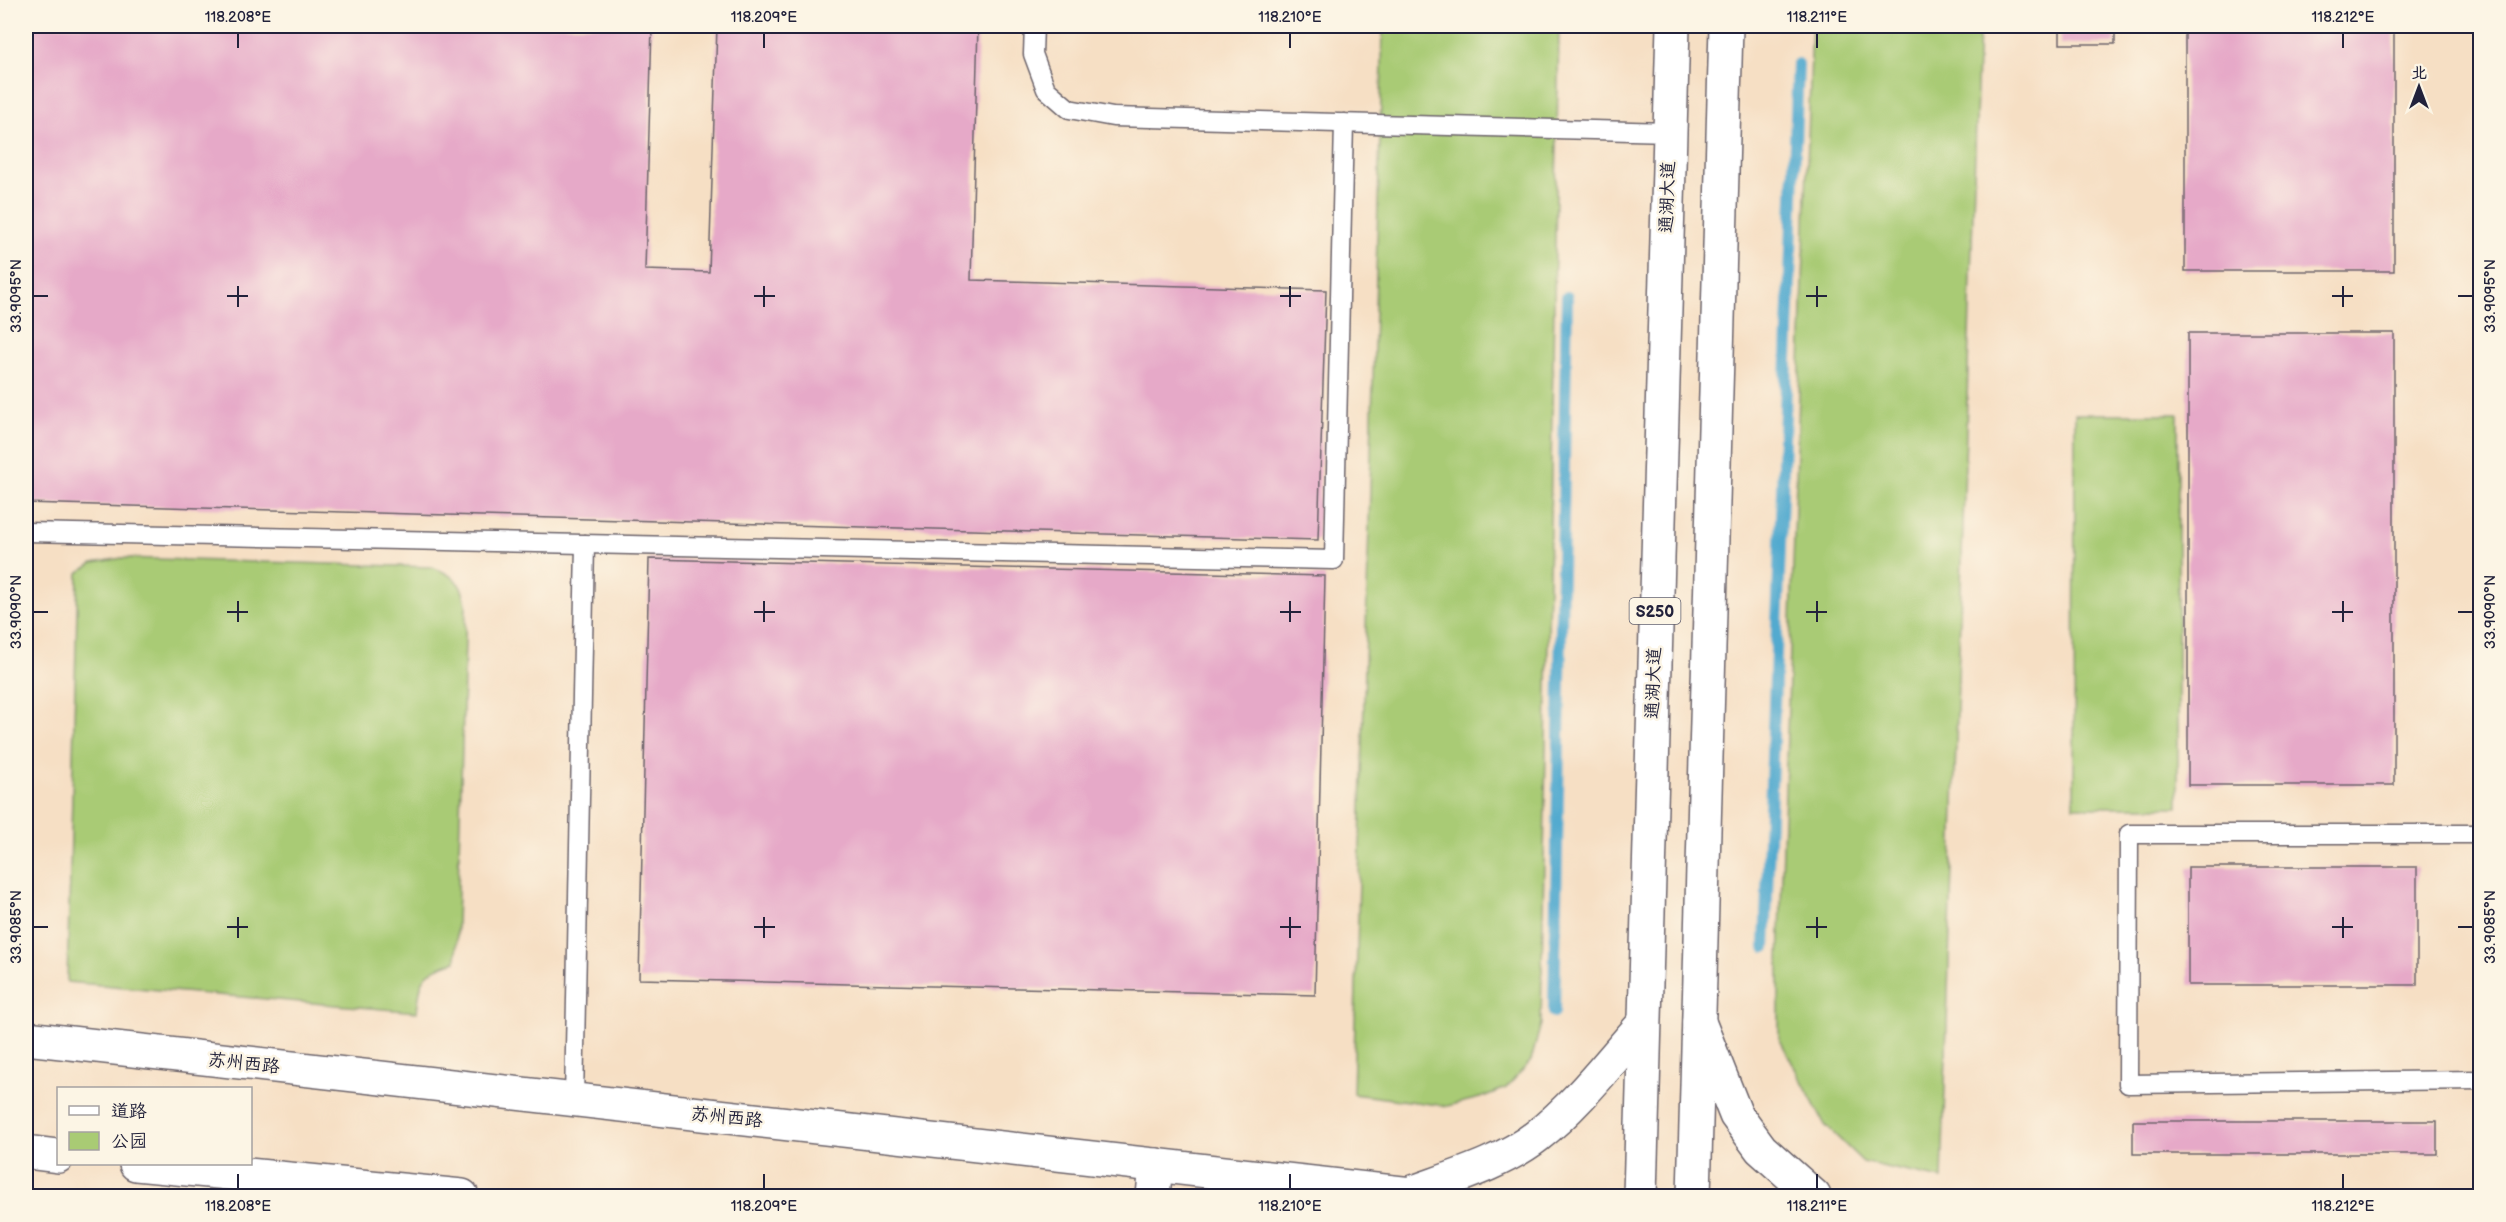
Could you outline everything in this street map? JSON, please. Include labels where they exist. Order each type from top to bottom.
[{"type":"main road","name":"通湖大道","points":[[1640,1197],[1673,26]]},
{"type":"main road","points":[[1694,1197],[1726,26]]},
{"type":"main road","points":[[1699,1022],[1736,1115],[1761,1149],[1814,1197]]},
{"type":"main road","points":[[1419,1195],[1479,1168],[1536,1137],[1568,1109],[1644,1023]]},
{"type":"main road","name":"苏州西路","points":[[26,1038],[574,1100],[1154,1181],[1419,1195]]},
{"type":"main road","points":[[26,1152],[57,1156]]},
{"type":"main road","points":[[146,1165],[462,1197]]},
{"type":"lane","points":[[1034,26],[1033,54],[1046,89],[1070,109],[1113,117],[1669,132]]},
{"type":"lane","points":[[26,532],[1334,560],[1344,123]]},
{"type":"lane","points":[[574,1100],[585,544]]},
{"type":"lane","points":[[2481,834],[2129,834],[2128,1084],[2481,1080]]},
{"type":"green space","points":[[1383,26],[1559,26],[1541,1024],[1531,1061],[1506,1088],[1480,1098],[1447,1106],[1353,1094]]},
{"type":"green space","points":[[1812,26],[1979,26],[1942,1179],[1863,1162],[1825,1125],[1779,1038],[1779,962]]},
{"type":"green space","points":[[2075,414],[2178,414],[2178,807],[2074,807]]},
{"type":"green space","points":[[122,558],[432,567],[456,580],[465,597],[466,605],[456,961],[436,969],[425,978],[420,991],[417,1012],[67,982],[78,573],[93,563]]},
{"type":"building","points":[[26,26],[652,26],[645,270],[709,272],[717,26],[978,26],[971,280],[1326,290],[1318,540],[26,503]]},
{"type":"building","points":[[2060,26],[2115,26],[2115,44],[2060,44]]},
{"type":"building","points":[[2185,26],[2394,26],[2394,271],[2185,271]]},
{"type":"building","points":[[2188,333],[2394,333],[2394,785],[2188,785]]},
{"type":"building","points":[[649,559],[1325,576],[1315,995],[639,979]]},
{"type":"building","points":[[2188,867],[2417,867],[2417,985],[2188,985]]},
{"type":"building","points":[[2133,1121],[2437,1121],[2437,1154],[2133,1154]]},
{"type":"waterway","points":[[1765,947],[1798,64]]},
{"type":"waterway","points":[[1554,1012],[1567,297]]}]
